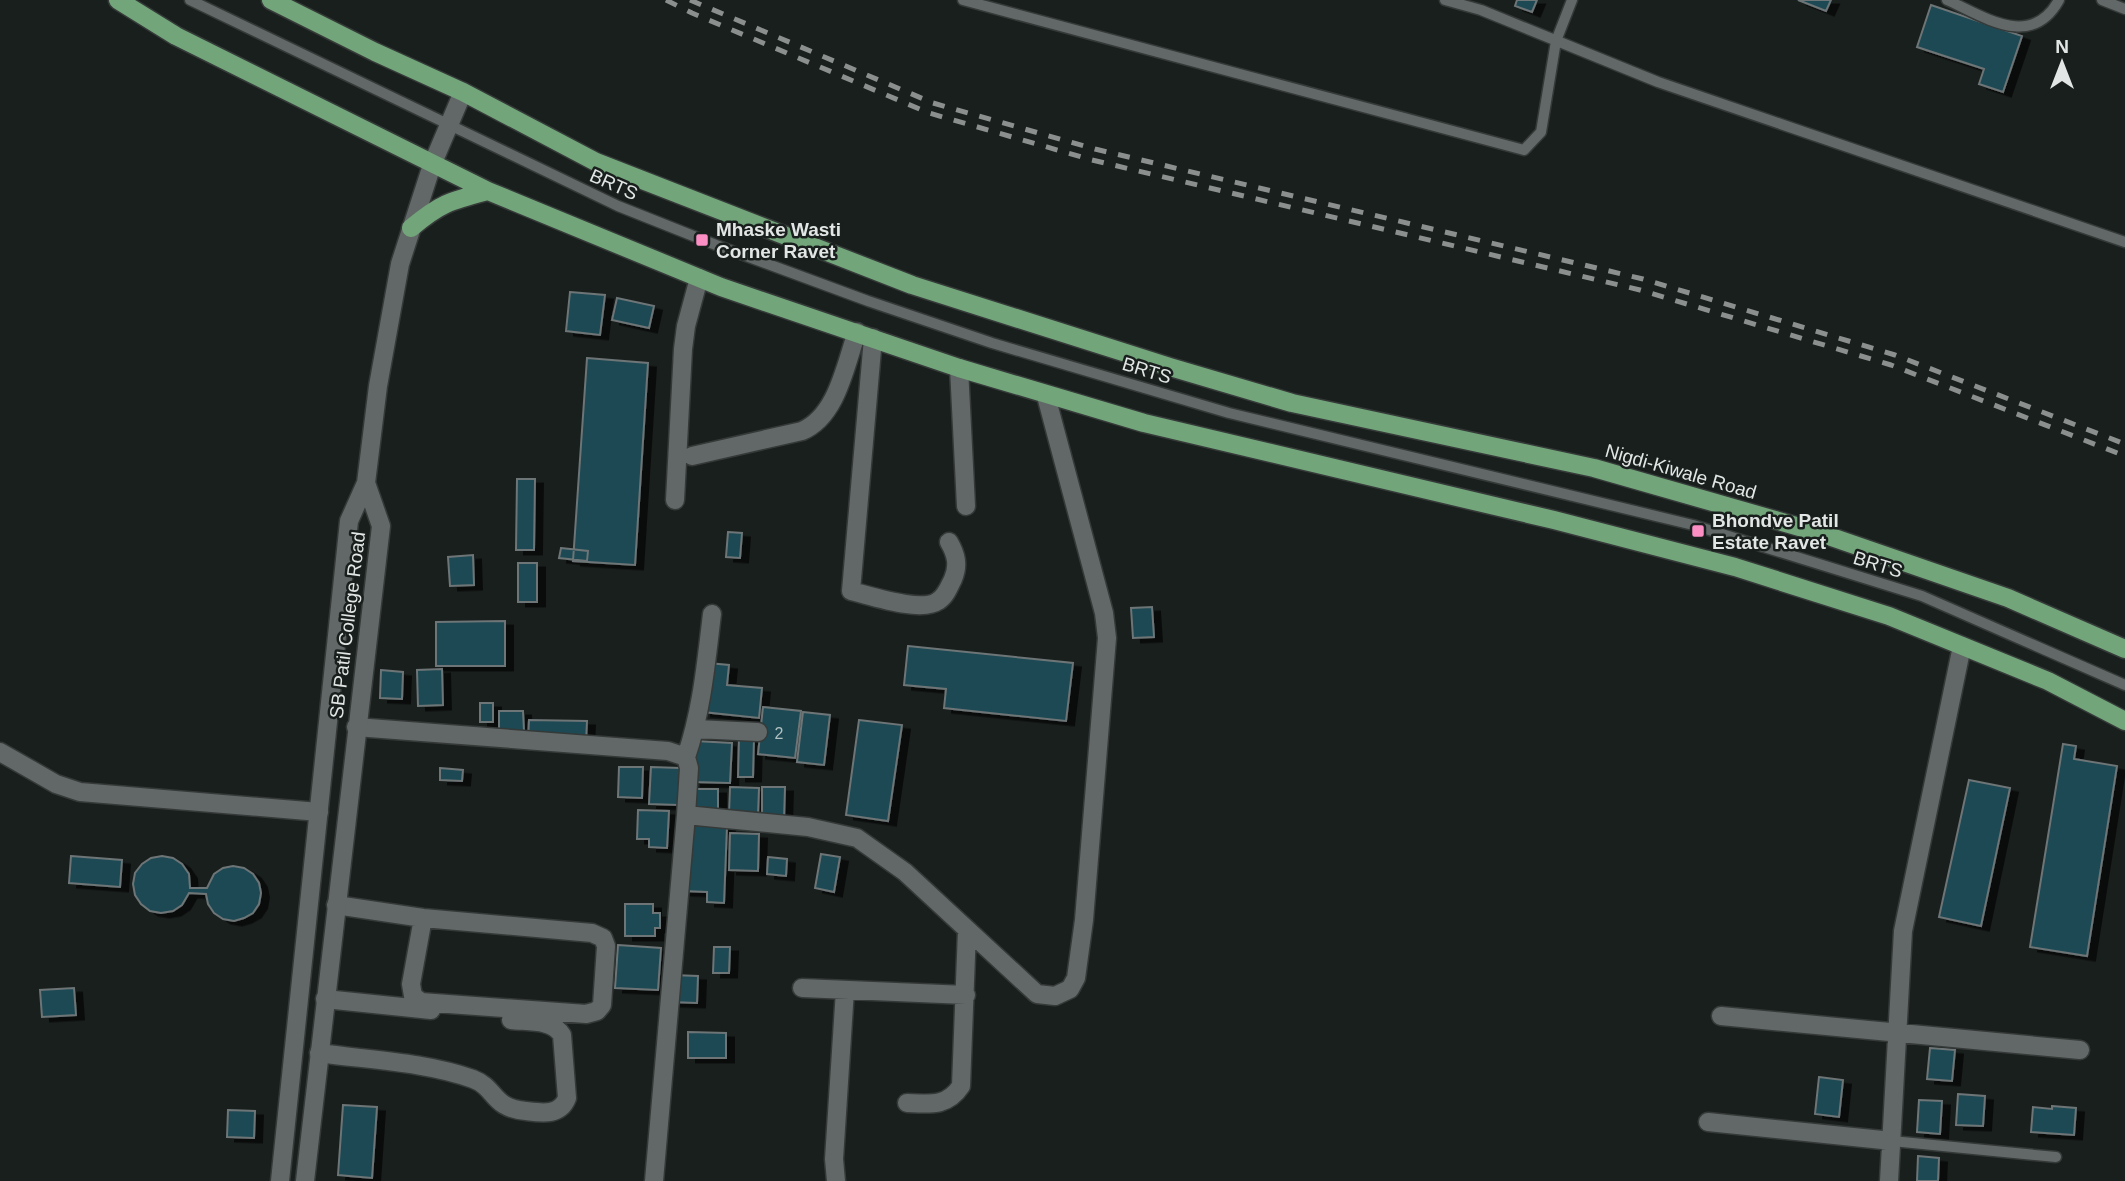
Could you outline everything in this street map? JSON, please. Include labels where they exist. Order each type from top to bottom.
[{"type":"main road","points":[[118,0],[176,36],[488,191],[699,278],[959,368],[1144,424],[1554,520],[1735,567],[1889,616],[2048,681],[2125,721]]},
{"type":"main road","name":"Nigdi-Kiwale Road","points":[[271,0],[463,92],[596,162],[912,285],[1292,403],[1594,468],[1726,504],[1911,562],[2008,598],[2125,649]]},
{"type":"main road","points":[[411,228],[434,209],[450,201],[488,191]]},
{"type":"street","points":[[366,484],[389,320],[400,264],[432,164],[463,92]]},
{"type":"street","points":[[675,499],[683,349],[686,326],[699,278]]},
{"type":"street","points":[[692,456],[802,431],[812,426],[828,409],[865,335]]},
{"type":"street","points":[[865,335],[852,591],[912,605],[932,604],[940,600],[956,572],[956,554],[949,542]]},
{"type":"street","points":[[959,368],[967,506]]},
{"type":"street","points":[[686,815],[808,827],[857,838],[905,872],[1037,994],[1055,996],[1070,989],[1076,978],[1084,920],[1107,638],[1104,613],[1046,396]]},
{"type":"street","name":"SB Patil College Road","points":[[304,1181],[381,526],[366,484]]},
{"type":"street","name":"SB Patil College Road","points":[[280,1181],[349,521],[366,484]]},
{"type":"street","points":[[654,1181],[686,815],[689,768],[686,757],[696,729],[702,698],[712,614]]},
{"type":"street","points":[[1889,1181],[1903,931],[1962,646]]},
{"type":"street","points":[[356,727],[668,751],[686,757]]},
{"type":"street","points":[[696,729],[758,732]]},
{"type":"street","points":[[0,752],[56,783],[80,792],[319,812]]},
{"type":"street","points":[[336,905],[423,918],[592,933],[603,938],[606,946],[602,1005],[597,1011],[586,1014],[421,1002],[413,996],[411,984],[423,918]]},
{"type":"street","points":[[907,1103],[935,1105],[954,1097],[961,1086],[967,930]]},
{"type":"street","points":[[802,988],[966,995]]},
{"type":"street","points":[[836,1181],[834,1159],[845,989]]},
{"type":"street","points":[[319,1053],[451,1072],[477,1080],[488,1088],[496,1101],[508,1108],[524,1111],[555,1112],[564,1107],[567,1098],[562,1035],[557,1027],[326,999]]},
{"type":"street","points":[[1721,1016],[2080,1050]]},
{"type":"street","points":[[1708,1122],[1892,1141]]},
{"type":"lane","name":"BRTS","points":[[190,0],[618,206],[868,301],[992,343],[1228,413],[1706,528],[1922,596],[2125,685]]},
{"type":"lane","points":[[962,0],[1524,150],[1541,132],[1556,41],[1572,0]]},
{"type":"lane","points":[[1444,0],[1481,10],[1658,82],[2125,242]]},
{"type":"lane","points":[[1947,0],[1999,23],[2028,27],[2047,16],[2059,0]]},
{"type":"lane","points":[[2102,0],[2125,9]]},
{"type":"lane","points":[[1892,1141],[2056,1157]]},
{"type":"building","points":[[1517,0],[1537,0],[1532,12],[1515,6]]},
{"type":"building","points":[[1798,0],[1831,0],[1826,11]]},
{"type":"building","points":[[1931,5],[2022,36],[2003,92],[1979,84],[1984,69],[1917,47]]},
{"type":"building","points":[[570,292],[605,295],[600,335],[566,331]]},
{"type":"building","points":[[617,298],[654,306],[649,328],[612,320]]},
{"type":"building","points":[[587,358],[648,363],[635,565],[573,561]]},
{"type":"building","points":[[517,479],[535,479],[534,550],[516,550]]},
{"type":"building","points":[[728,532],[742,533],[740,558],[726,557]]},
{"type":"building","points":[[561,548],[588,551],[587,561],[559,558]]},
{"type":"building","points":[[473,555],[474,585],[450,586],[448,557]]},
{"type":"building","points":[[518,563],[537,563],[537,602],[518,602]]},
{"type":"building","points":[[1152,607],[1154,637],[1133,638],[1131,608]]},
{"type":"building","points":[[505,621],[505,666],[436,666],[436,622]]},
{"type":"building","points":[[908,646],[1073,663],[1066,721],[944,708],[946,689],[904,685]]},
{"type":"building","points":[[708,663],[729,665],[727,685],[762,688],[759,718],[703,712]]},
{"type":"building","points":[[442,669],[443,705],[418,706],[417,670]]},
{"type":"building","points":[[381,670],[403,672],[402,699],[380,698]]},
{"type":"building","points":[[480,703],[493,703],[493,722],[480,722]]},
{"type":"building","points":[[763,707],[801,711],[795,758],[758,754]]},
{"type":"building","points":[[499,711],[523,711],[524,731],[499,731]]},
{"type":"building","points":[[803,712],[830,715],[824,765],[797,762]]},
{"type":"building","points":[[529,720],[587,721],[586,742],[528,740]]},
{"type":"building","points":[[859,720],[902,725],[888,821],[846,815]]},
{"type":"building","points":[[739,737],[754,737],[753,777],[738,777]]},
{"type":"building","points":[[695,741],[732,743],[730,783],[693,782]]},
{"type":"building","points":[[2063,744],[2076,746],[2074,759],[2117,766],[2087,956],[2030,947]]},
{"type":"building","points":[[619,767],[643,767],[642,798],[618,797]]},
{"type":"building","points":[[651,767],[680,768],[679,805],[649,804]]},
{"type":"building","points":[[440,768],[463,770],[462,781],[440,780]]},
{"type":"building","points":[[1969,780],[2010,788],[1981,926],[1939,917]]},
{"type":"building","points":[[730,787],[759,788],[758,815],[729,814]]},
{"type":"building","points":[[762,787],[785,787],[784,820],[762,819]]},
{"type":"building","points":[[693,789],[718,789],[718,810],[693,809]]},
{"type":"building","points":[[638,810],[669,811],[667,848],[649,847],[649,839],[637,839]]},
{"type":"building","points":[[686,825],[727,826],[724,903],[707,902],[707,892],[683,891]]},
{"type":"building","points":[[730,833],[759,834],[758,871],[729,870]]},
{"type":"building","points":[[821,854],[840,857],[834,892],[815,888]]},
{"type":"building","points":[[71,856],[122,860],[120,887],[69,883]]},
{"type":"building","points":[[768,857],[787,859],[786,876],[767,874]]},
{"type":"building","points":[[151,858],[173,858],[182,864],[189,874],[190,888],[207,888],[214,874],[223,868],[244,868],[253,874],[259,883],[259,904],[253,913],[234,921],[223,919],[214,913],[206,894],[189,893],[182,905],[173,911],[150,911],[135,895],[135,873]]},
{"type":"building","points":[[625,904],[653,904],[653,913],[660,913],[660,928],[655,928],[655,936],[625,936]]},
{"type":"building","points":[[618,945],[661,948],[658,990],[615,988]]},
{"type":"building","points":[[714,947],[730,947],[729,973],[713,973]]},
{"type":"building","points":[[672,975],[698,976],[697,1003],[671,1002]]},
{"type":"building","points":[[74,988],[76,1015],[42,1017],[40,990]]},
{"type":"building","points":[[688,1032],[726,1033],[726,1058],[688,1058]]},
{"type":"building","points":[[1930,1048],[1955,1050],[1952,1081],[1927,1079]]},
{"type":"building","points":[[1819,1077],[1843,1080],[1839,1117],[1815,1114]]},
{"type":"building","points":[[1958,1094],[1985,1096],[1983,1126],[1956,1125]]},
{"type":"building","points":[[1919,1100],[1942,1101],[1940,1134],[1917,1132]]},
{"type":"building","points":[[343,1105],[377,1107],[372,1178],[338,1175]]},
{"type":"building","points":[[2052,1106],[2076,1108],[2074,1135],[2031,1132],[2033,1107],[2052,1109]]},
{"type":"building","points":[[228,1110],[255,1111],[254,1138],[227,1137]]},
{"type":"building","points":[[1918,1156],[1939,1158],[1938,1181],[1917,1181]]},
{"type":"railway","points":[[666,0],[929,113],[1092,160],[1640,290],[1891,365],[2125,456]]},
{"type":"railway","points":[[690,0],[933,103],[1095,149],[1643,279],[1895,355],[2125,444]]},
{"type":"place","name":"Mhaske Wasti Corner Ravet","points":[[702,240]]},
{"type":"place","name":"Bhondve Patil Estate Ravet","points":[[1698,531]]}]
